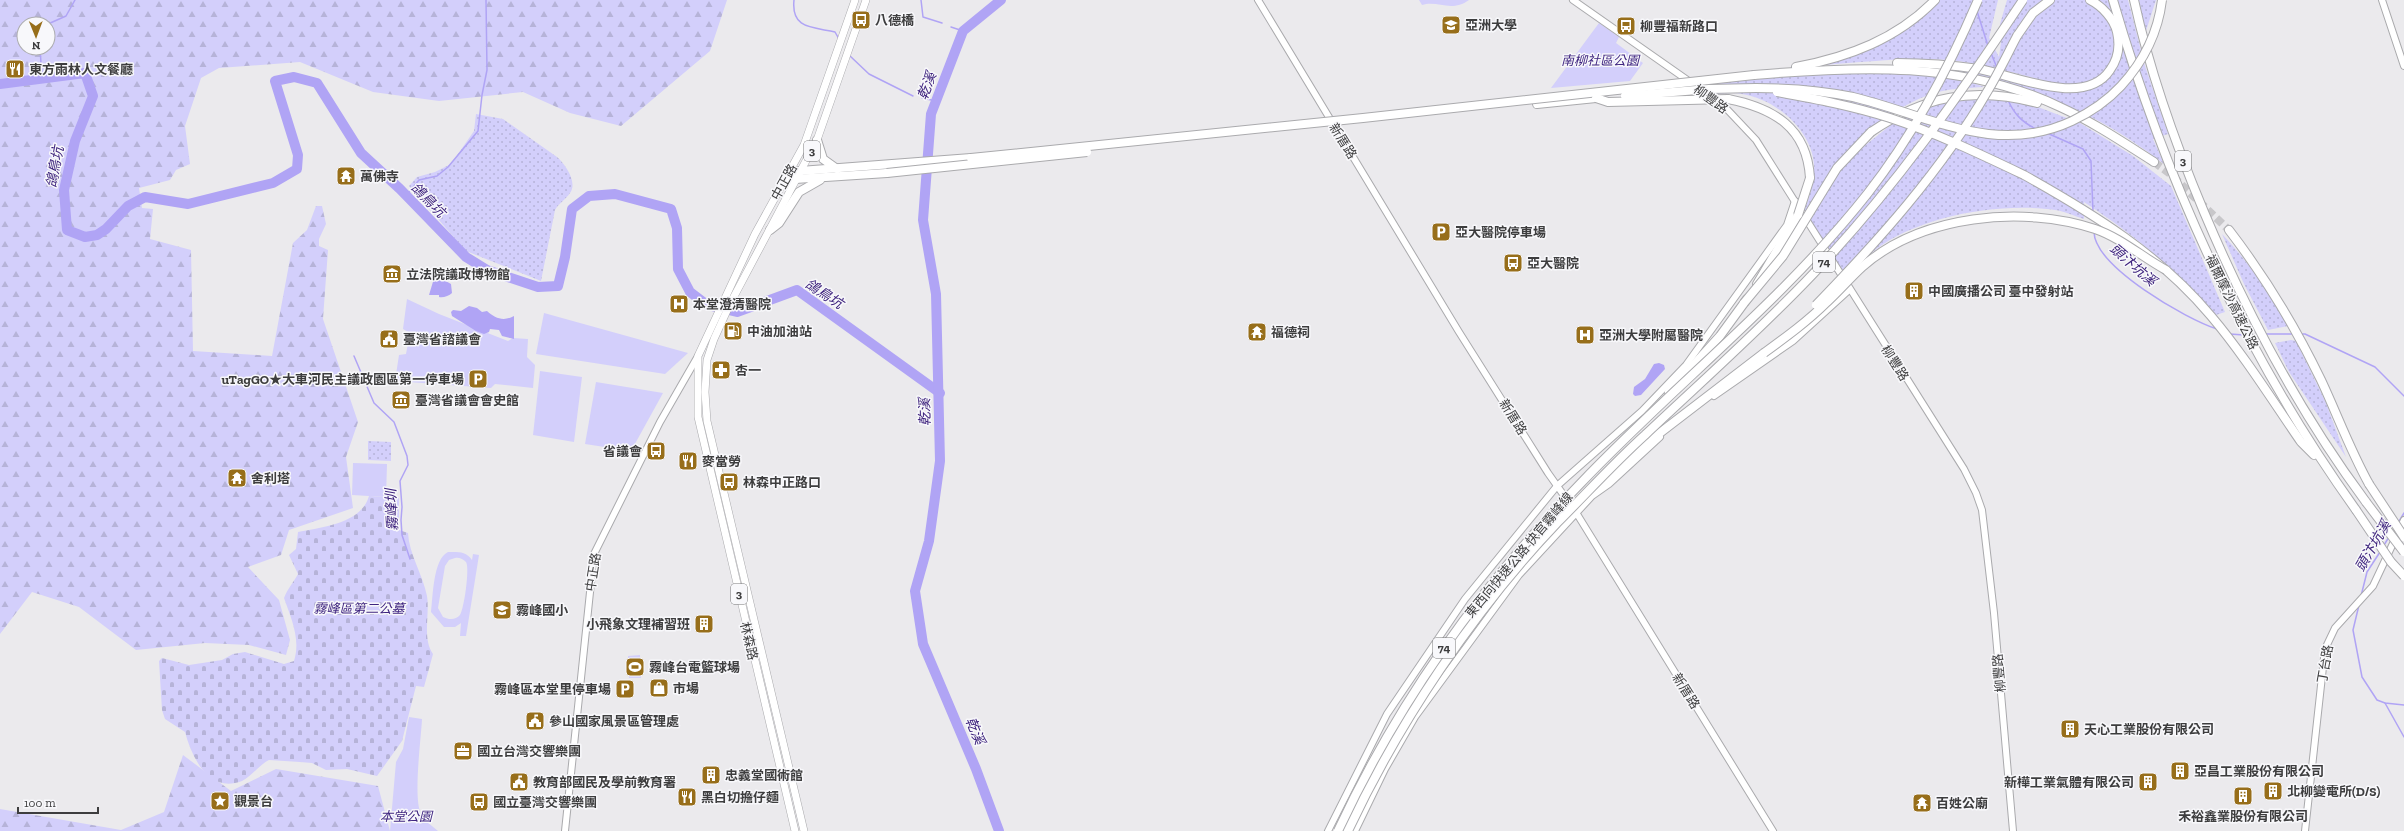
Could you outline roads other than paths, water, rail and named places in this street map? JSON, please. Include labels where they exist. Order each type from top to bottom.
[{"type":"highway","points":[[1754,75],[1825,62],[1852,54],[1898,30],[1935,0]]},
{"type":"highway","name":"74","points":[[1579,484],[1788,284],[1863,199],[1911,131],[1956,50],[1978,0]]},
{"type":"highway","name":"74","points":[[1589,491],[1644,436],[1763,326],[1815,273],[1872,208],[1951,108],[2023,0]]},
{"type":"highway","points":[[1764,353],[1806,316],[1877,241],[1946,154],[1968,122],[1987,92],[2024,25],[2041,6],[2050,0]]},
{"type":"highway","points":[[792,176],[800,171],[971,158],[1370,117],[1754,75],[1882,63],[1910,63],[1999,73],[2058,88],[2077,89],[2091,86],[2109,72],[2117,57],[2118,48],[2116,28],[2105,11],[2090,0]]},
{"type":"highway","name":"福爾摩沙高速公路","points":[[2112,0],[2131,62],[2160,141],[2238,318],[2260,359],[2326,468],[2392,562],[2404,576]]},
{"type":"highway","name":"福爾摩沙高速公路","points":[[2134,0],[2142,41],[2183,161],[2232,276],[2273,356],[2295,394],[2366,502],[2404,552]]},
{"type":"highway","points":[[792,176],[823,178],[887,173],[1596,98],[1709,89],[1797,88],[1837,94],[1948,126],[1989,135],[2039,133],[2083,116],[2112,96],[2128,78],[2151,41],[2162,0]]},
{"type":"highway","points":[[1850,67],[1926,70],[2003,86],[2060,106],[2154,162]]},
{"type":"highway","points":[[1756,88],[1839,104],[1888,117],[1971,150],[2084,209],[2128,238],[2166,270],[2212,316],[2301,442],[2326,468]]},
{"type":"highway","points":[[1579,484],[1702,357],[1783,256],[1837,168],[1871,132],[1896,116],[1936,100],[1967,94],[2007,97],[2051,107],[2090,123]]},
{"type":"highway","points":[[1596,98],[1608,102],[1711,98],[1745,103],[1771,112],[1791,128],[1798,137],[1807,156],[1810,178],[1804,204],[1791,228],[1744,303]]},
{"type":"highway","points":[[817,140],[823,159],[837,169]]},
{"type":"highway","points":[[770,230],[779,223],[799,192],[823,178]]},
{"type":"highway","points":[[1589,491],[1602,484],[1641,447],[1789,335],[1827,302],[1862,267],[1879,255],[1924,233],[1964,221],[1997,216],[2020,216],[2069,222],[2110,236],[2166,270]]},
{"type":"highway","points":[[2229,230],[2260,270],[2290,321],[2368,484],[2404,537]]},
{"type":"highway","name":"東西向快速公路 快官霧峰線","points":[[1338,831],[1390,731],[1438,656],[1501,572],[1579,484]]},
{"type":"highway","name":"東西向快速公路 快官霧峰線","points":[[1348,831],[1398,736],[1447,660],[1534,549],[1589,491]]},
{"type":"main road","name":"中正路","points":[[726,303],[770,230],[804,145],[836,58],[854,0]]},
{"type":"main road","name":"中正路","points":[[800,171],[817,140],[866,0]]},
{"type":"main road","name":"中正路","points":[[726,303],[755,234],[792,176]]},
{"type":"main road","name":"3","points":[[719,317],[726,303]]},
{"type":"main road","name":"中正路","points":[[698,356],[719,317]]},
{"type":"main road","name":"林森路","points":[[719,317],[707,360],[705,392],[707,421],[804,831]]},
{"type":"main road","name":"林森路","points":[[698,356],[698,417],[795,831]]},
{"type":"street","name":"新厝路","points":[[1258,0],[1459,332],[1557,486],[1577,514],[1773,831]]},
{"type":"street","name":"柳豐路","points":[[1573,0],[1723,104],[1756,140],[1849,290],[1964,468],[1982,510],[1994,613],[2013,831]]},
{"type":"street","points":[[2382,0],[2404,66]]},
{"type":"street","points":[[1328,831],[1387,714],[1437,637],[1465,599],[1557,486],[1642,411],[1686,366],[1787,225],[1795,201]]},
{"type":"street","points":[[1355,831],[1385,768],[1415,717],[1520,575],[1592,496],[1609,484],[1672,426],[1793,341],[1849,290]]},
{"type":"street","name":"中正路","points":[[565,831],[594,554],[660,422],[698,356]]},
{"type":"street","name":"丁台路","points":[[2305,831],[2325,649],[2335,628],[2366,594],[2382,569],[2404,520]]},
{"type":"waterway","points":[[56,20],[66,16],[75,0]]},
{"type":"waterway","points":[[406,196],[419,180],[437,176],[448,167],[478,131],[482,95],[487,70],[486,0]]},
{"type":"waterway","points":[[794,0],[796,17],[800,22],[811,27],[835,32],[839,39]]},
{"type":"waterway","points":[[921,0],[923,17],[942,23]]},
{"type":"waterway","name":"乾溪","points":[[999,831],[976,769],[923,644],[915,591],[929,541],[940,461],[936,294],[923,220],[931,114],[963,31],[1001,0]]},
{"type":"waterway","name":"頭汴坑溪","points":[[1977,11],[1988,46]]},
{"type":"waterway","points":[[951,27],[963,31]]},
{"type":"waterway","name":"頭汴坑溪","points":[[1991,53],[1997,68]]},
{"type":"waterway","points":[[41,56],[42,79]]},
{"type":"waterway","points":[[850,56],[869,74],[913,96]]},
{"type":"waterway","name":"鴿鳥坑","points":[[0,84],[85,73],[93,96],[75,141],[64,190],[67,230],[85,237],[97,235],[106,229],[128,206],[145,197],[188,204],[273,183],[297,169],[298,155],[275,81],[294,77],[317,83],[361,153],[400,189],[466,257],[487,270],[538,287],[558,286],[565,257],[572,209],[589,196],[615,194],[671,209],[677,228],[678,269],[690,292],[707,305],[737,312],[797,290],[940,393]]},
{"type":"waterway","points":[[922,98],[936,101]]},
{"type":"waterway","name":"頭汴坑溪","points":[[2008,100],[2019,117],[2036,129]]},
{"type":"waterway","name":"頭汴坑溪","points":[[2047,133],[2083,149],[2091,161],[2093,212]]},
{"type":"waterway","name":"頭汴坑溪","points":[[2094,232],[2098,246],[2109,261],[2144,290],[2185,315],[2217,329]]},
{"type":"waterway","name":"頭汴坑溪","points":[[2230,334],[2244,335]]},
{"type":"waterway","name":"頭汴坑溪","points":[[2266,334],[2294,334]]},
{"type":"waterway","name":"頭汴坑溪","points":[[2300,334],[2305,334],[2375,367],[2404,396]]},
{"type":"waterway","name":"霧峰圳","points":[[354,356],[374,403],[394,422],[407,456],[408,465],[400,481],[402,507],[401,520],[402,535],[410,559]]},
{"type":"waterway","name":"頭汴坑溪","points":[[2398,523],[2404,513]]},
{"type":"waterway","name":"頭汴坑溪","points":[[2384,545],[2389,537]]},
{"type":"waterway","name":"頭汴坑溪","points":[[2361,596],[2367,572],[2380,552]]},
{"type":"waterway","name":"頭汴坑溪","points":[[2359,605],[2353,630],[2362,677],[2377,700],[2385,703],[2404,705]]},
{"type":"waterway","points":[[2385,703],[2404,737]]},
{"type":"tunnel","points":[[2154,162],[2169,173],[2229,230]]},
{"type":"place","name":"八德橋","points":[[861,20]]},
{"type":"place","name":"亞洲大學","points":[[1451,25]]},
{"type":"place","name":"柳豐福新路口","points":[[1626,26]]},
{"type":"place","name":"東方雨林人文餐廳","points":[[15,69]]},
{"type":"place","name":"萬佛寺","points":[[346,176]]},
{"type":"place","name":"亞大醫院停車場","points":[[1441,232]]},
{"type":"place","name":"亞大醫院","points":[[1513,263]]},
{"type":"place","name":"立法院議政博物館","points":[[392,274]]},
{"type":"place","name":"中國廣播公司 臺中發射站","points":[[1914,291]]},
{"type":"place","name":"本堂澄清醫院","points":[[679,304]]},
{"type":"place","name":"中油加油站","points":[[733,331]]},
{"type":"place","name":"福德祠","points":[[1257,332]]},
{"type":"place","name":"亞洲大學附屬醫院","points":[[1585,335]]},
{"type":"place","name":"臺灣省諮議會","points":[[389,339]]},
{"type":"place","name":"杏一","points":[[721,370]]},
{"type":"place","name":"uTagGO★大車河民主議政園區第一停車場","points":[[478,379]]},
{"type":"place","name":"臺灣省議會會史館","points":[[401,400]]},
{"type":"place","name":"省議會","points":[[656,451]]},
{"type":"place","name":"麥當勞","points":[[688,461]]},
{"type":"place","name":"舍利塔","points":[[237,478]]},
{"type":"place","name":"林森中正路口","points":[[729,482]]},
{"type":"place","name":"霧峰國小","points":[[502,610]]},
{"type":"place","name":"小飛象文理補習班","points":[[704,624]]},
{"type":"place","name":"霧峰台電籃球場","points":[[635,667]]},
{"type":"place","name":"市場","points":[[659,688]]},
{"type":"place","name":"霧峰區本堂里停車場","points":[[625,689]]},
{"type":"place","name":"參山國家風景區管理處","points":[[535,721]]},
{"type":"place","name":"天心工業股份有限公司","points":[[2070,729]]},
{"type":"place","name":"國立台灣交響樂團","points":[[463,751]]},
{"type":"place","name":"亞昌工業股份有限公司","points":[[2180,771]]},
{"type":"place","name":"忠義堂國術館","points":[[711,775]]},
{"type":"place","name":"教育部國民及學前教育署","points":[[519,782]]},
{"type":"place","name":"新樺工業氣體有限公司","points":[[2148,782]]},
{"type":"place","name":"北柳變電所(D/S)","points":[[2273,791]]},
{"type":"place","name":"禾裕鑫業股份有限公司","points":[[2243,796]]},
{"type":"place","name":"黑白切擔仔麵","points":[[687,797]]},
{"type":"place","name":"觀景台","points":[[220,801]]},
{"type":"place","name":"國立臺灣交響樂團","points":[[479,802]]},
{"type":"place","name":"百姓公廟","points":[[1922,803]]},
{"type":"park label","name":"南柳社區公園","points":[[1600,60]]},
{"type":"park label","name":"霧峰區第二公墓","points":[[359,608]]},
{"type":"park label","name":"本堂公園","points":[[406,816]]}]
